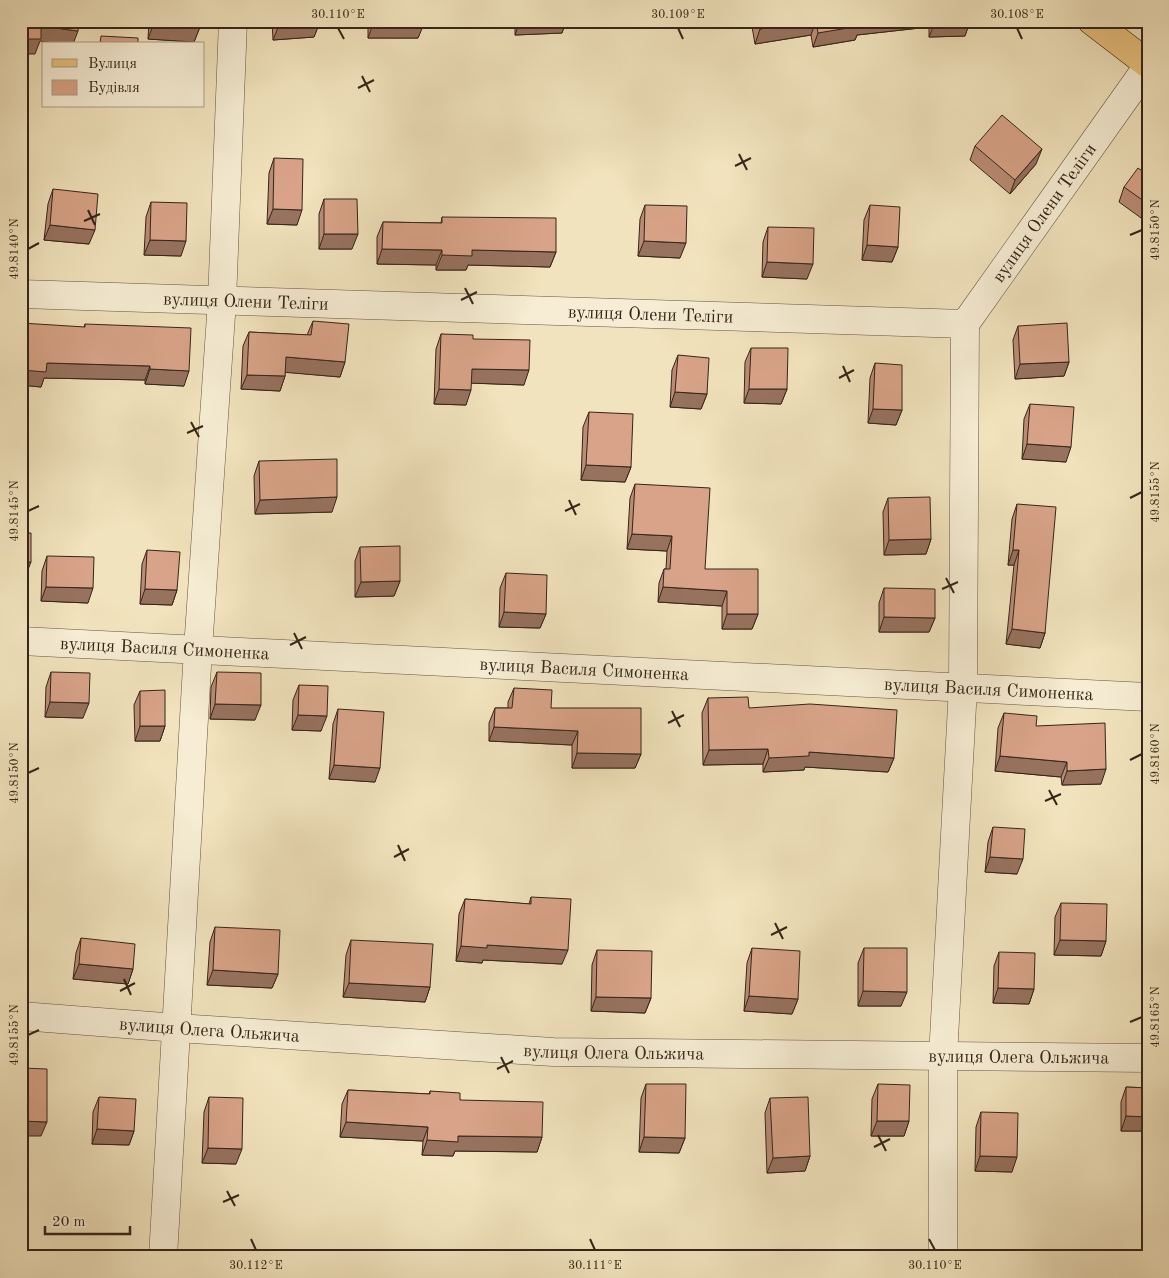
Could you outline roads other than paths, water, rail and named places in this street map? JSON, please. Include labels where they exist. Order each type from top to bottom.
[{"type":"main road","points":[[1092,21],[1148,65]]},
{"type":"street","points":[[163,1257],[198,649],[222,302],[234,21]]},
{"type":"street","name":"вулиця Олени Теліги","points":[[21,294],[222,302],[965,324],[1148,65]]},
{"type":"street","points":[[943,1257],[943,1057],[963,687],[965,324]]},
{"type":"street","name":"вулиця Василя Симоненка","points":[[21,641],[1148,697]]},
{"type":"street","name":"вулиця Олега Ольжича","points":[[21,1016],[553,1052],[1148,1058]]}]
